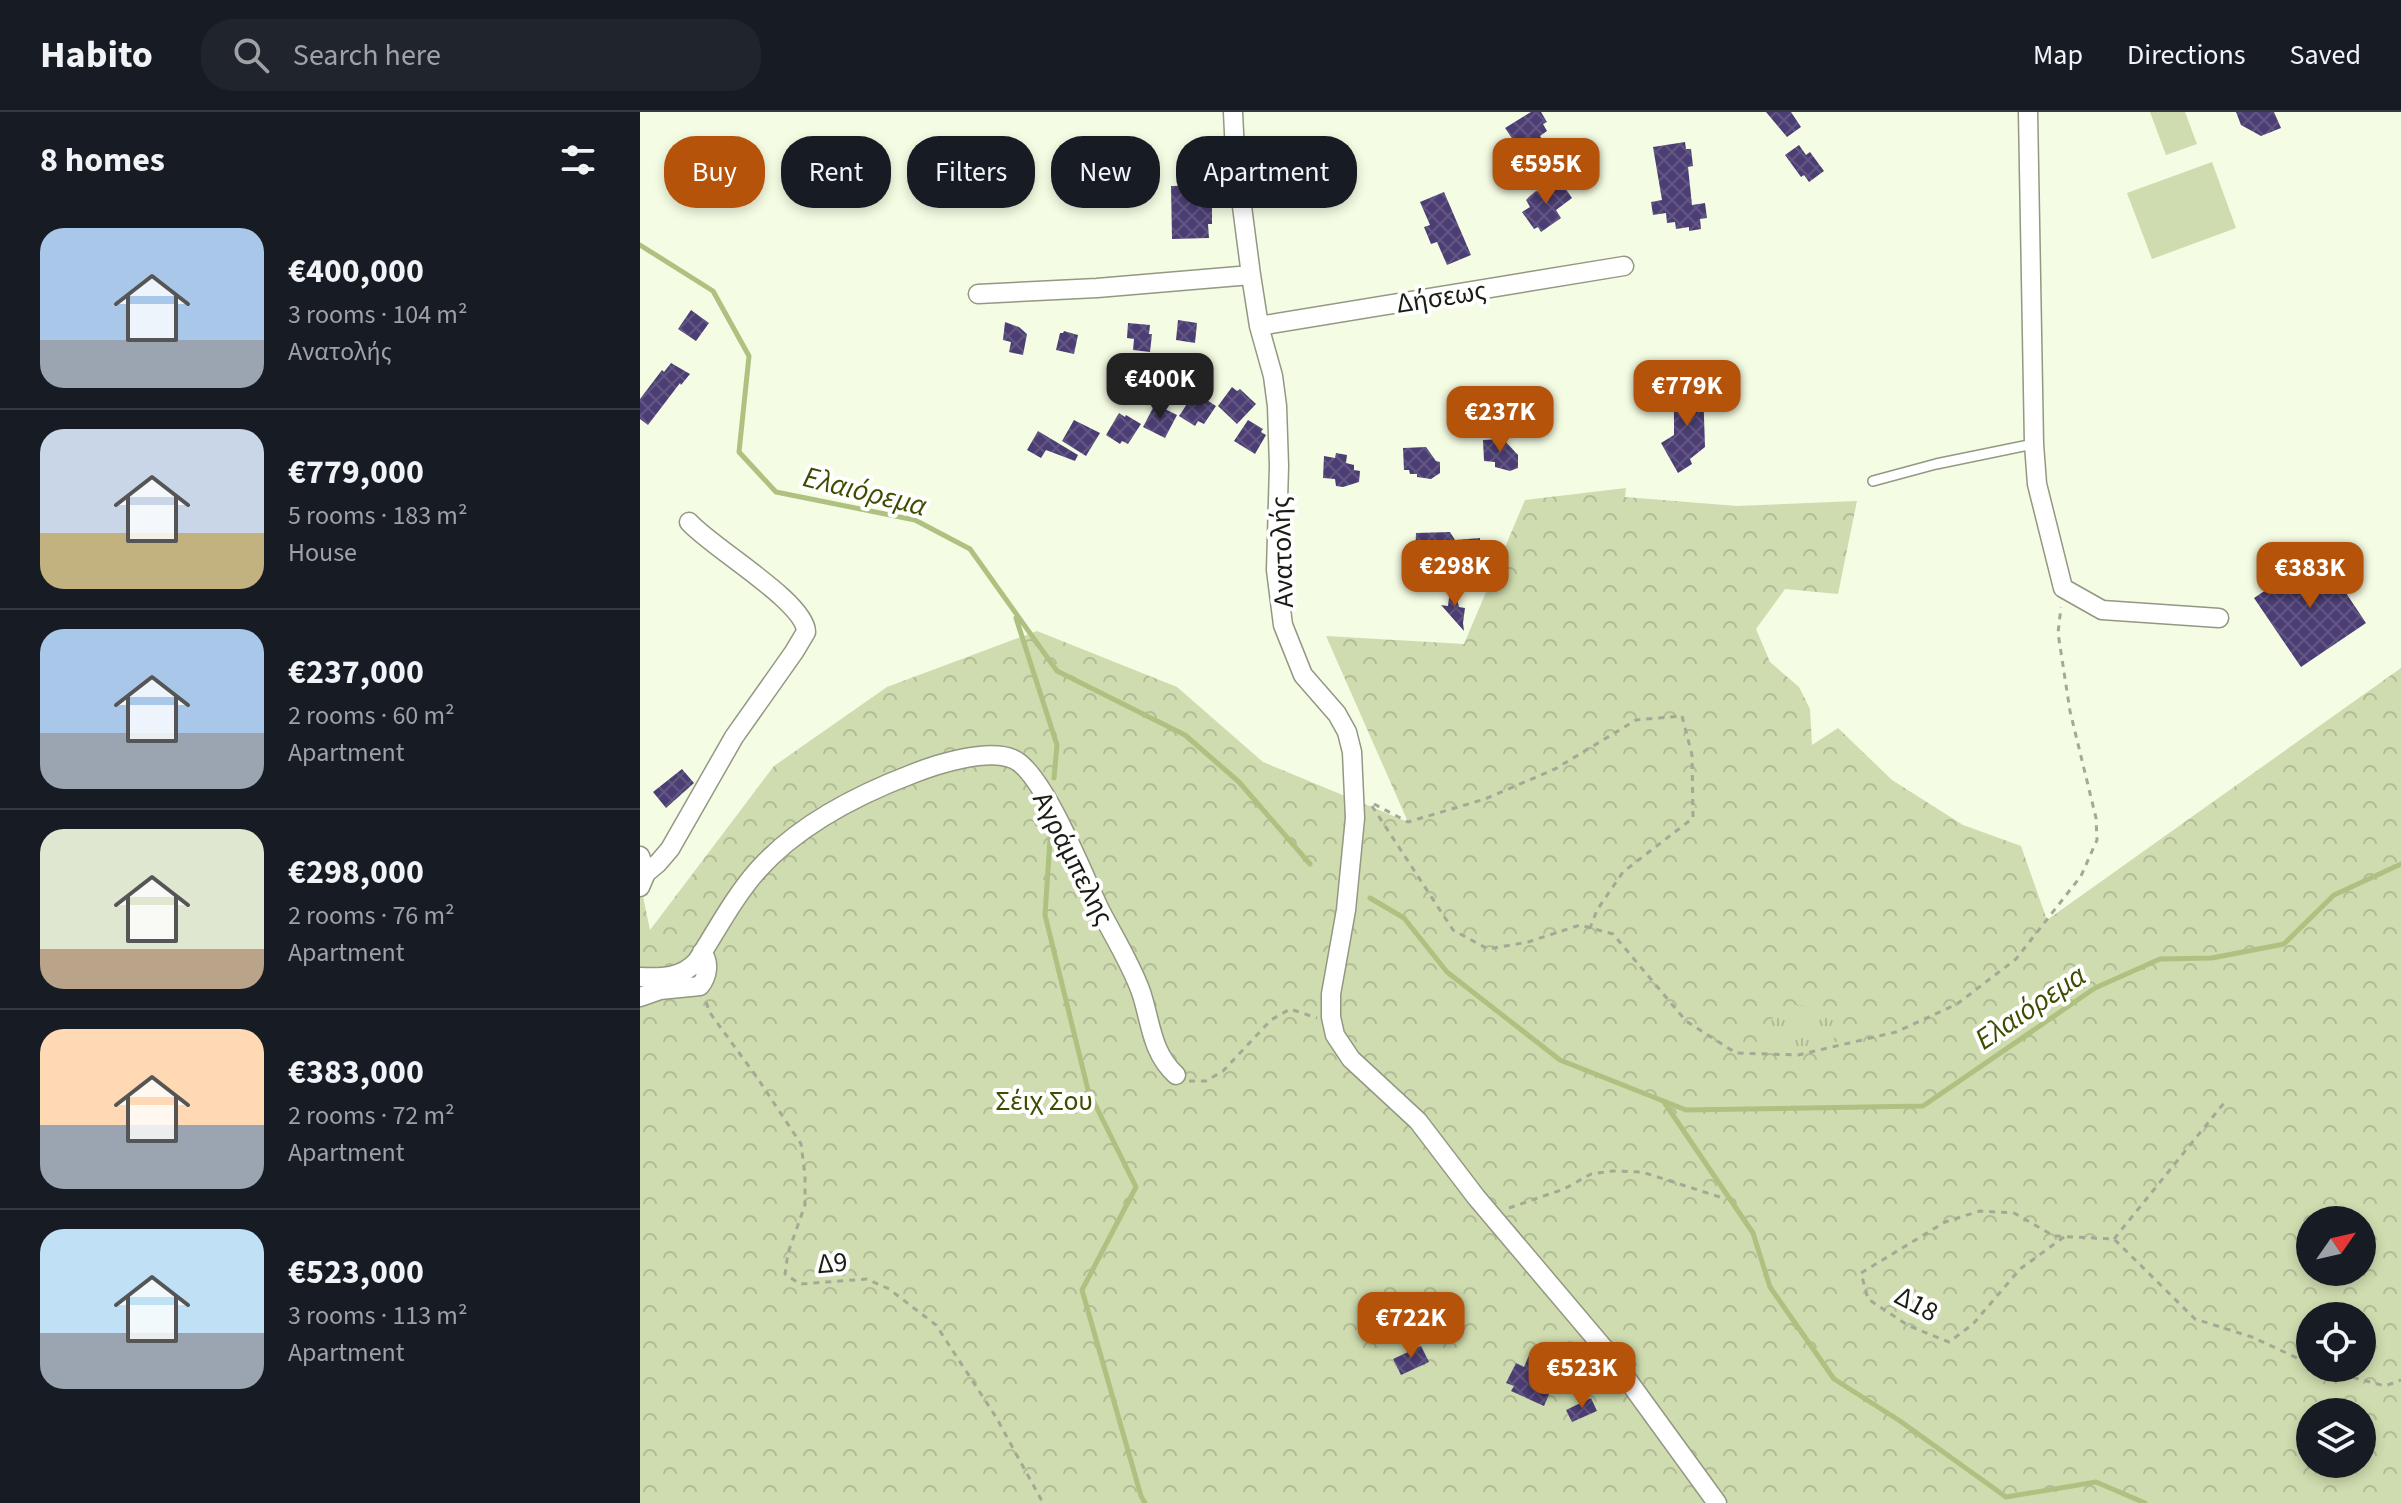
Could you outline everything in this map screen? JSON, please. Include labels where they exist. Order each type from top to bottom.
[{"type":"street","name":"Ανατολής","points":[[1233,112],[1251,275],[1259,326],[1273,376],[1278,418],[1276,570],[1283,625],[1303,675],[1337,714],[1347,732],[1352,752],[1354,839],[1346,910],[1331,994],[1332,1023]]},
{"type":"street","points":[[2028,112],[2034,444],[2037,484],[2063,588],[2102,610],[2219,618]]},
{"type":"street","name":"Δήσεως","points":[[1259,326],[1624,266]]},
{"type":"street","points":[[978,294],[1251,275]]},
{"type":"street","points":[[642,872],[660,862],[670,849],[734,737],[806,632],[804,619],[788,602],[703,537],[689,522]]},
{"type":"street","name":"Αγράμπελης","points":[[640,977],[679,975],[689,969],[758,870],[794,838],[830,814],[864,795],[922,770],[986,756],[1007,757],[1023,766],[1058,819],[1138,985],[1157,1049],[1176,1075]]},
{"type":"street","points":[[640,997],[660,990],[699,986],[708,964],[702,952]]},
{"type":"street","points":[[1332,1023],[1347,1055],[1418,1121],[1490,1214],[1608,1353],[1717,1503]]},
{"type":"lane","points":[[1873,481],[1936,464],[2034,444]]},
{"type":"path","points":[[1590,928],[1597,910],[1623,872],[1693,818],[1692,755],[1682,716],[1636,720],[1555,769],[1485,799],[1408,822],[1370,803],[1453,930],[1488,949],[1528,942],[1580,925],[1590,928],[1613,934],[1686,1021],[1736,1053],[1798,1055],[1896,1032],[1957,1004],[2016,959],[2081,876],[2097,840],[2096,818],[2070,711],[2058,633],[2063,588]]},
{"type":"path","name":"Δ9","points":[[699,986],[710,1013],[801,1144],[805,1205],[788,1253],[785,1274],[800,1284],[867,1279],[889,1289],[936,1325],[996,1417],[1043,1503]]},
{"type":"path","points":[[1176,1075],[1189,1081],[1206,1081],[1223,1071],[1271,1020],[1290,1009],[1332,1023]]},
{"type":"path","points":[[2224,1103],[2114,1239],[2195,1319],[2252,1337],[2296,1357]]},
{"type":"path","points":[[1490,1214],[1564,1189],[1591,1174],[1613,1171],[1642,1172],[1723,1198]]},
{"type":"path","name":"Δ18","points":[[2064,1237],[2020,1269],[1973,1324],[1949,1342],[1909,1326],[1868,1299],[1861,1273],[1945,1222],[1980,1211],[2014,1213],[2054,1236],[2114,1239]]},
{"type":"path","points":[[2370,1382],[2385,1386],[2401,1380]]},
{"type":"green space","points":[[2150,112],[2185,112],[2197,144],[2166,155]]},
{"type":"green space","points":[[2212,162],[2236,228],[2152,259],[2127,193]]},
{"type":"green space","name":"Σέιχ Σου","points":[[1626,488],[1625,497],[1737,506],[1857,501],[1838,594],[1785,589],[1756,629],[1770,662],[1799,687],[1810,709],[1812,745],[1838,728],[1892,780],[1963,825],[2021,846],[2047,920],[2401,668],[2401,1503],[640,1503],[640,882],[650,930],[774,766],[887,687],[1037,631],[1177,687],[1263,762],[1408,822],[1326,636],[1464,644],[1525,500]]},
{"type":"green space","points":[[1795,1005],[1825,1010],[1847,1031],[1815,1048],[1770,1047],[1768,1021]]},
{"type":"building","points":[[1531,112],[1541,112],[1547,122],[1543,124],[1547,131],[1540,136],[1544,142],[1524,156],[1505,128]]},
{"type":"building","points":[[1766,112],[1791,112],[1801,127],[1787,137]]},
{"type":"building","points":[[2236,112],[2274,112],[2281,128],[2261,136],[2241,125]]},
{"type":"building","points":[[1685,142],[1686,149],[1691,149],[1693,166],[1688,167],[1692,205],[1705,203],[1707,218],[1700,219],[1701,229],[1689,231],[1689,227],[1676,229],[1675,222],[1667,223],[1666,213],[1653,215],[1651,202],[1662,200],[1653,147]]},
{"type":"building","points":[[1799,145],[1806,155],[1810,152],[1824,171],[1809,182],[1804,175],[1801,177],[1785,155]]},
{"type":"building","points":[[1559,179],[1572,198],[1556,210],[1561,218],[1541,232],[1538,227],[1534,229],[1522,212],[1530,207],[1526,200]]},
{"type":"building","points":[[1171,186],[1176,186],[1176,208],[1212,208],[1209,238],[1172,239]]},
{"type":"building","points":[[1444,192],[1471,255],[1447,265],[1437,242],[1431,244],[1424,227],[1430,225],[1420,202]]},
{"type":"building","points":[[691,310],[709,323],[696,341],[678,329]]},
{"type":"building","points":[[1178,320],[1197,323],[1195,343],[1176,340]]},
{"type":"building","points":[[1005,322],[1027,334],[1023,355],[1009,352],[1011,342],[1003,340]]},
{"type":"building","points":[[1128,323],[1150,325],[1150,352],[1133,350],[1134,339],[1127,338]]},
{"type":"building","points":[[1064,331],[1078,335],[1074,354],[1056,350],[1060,333]]},
{"type":"building","points":[[671,363],[690,374],[648,425],[640,419],[640,399]]},
{"type":"building","points":[[1232,387],[1237,391],[1240,389],[1256,404],[1237,424],[1218,406]]},
{"type":"building","points":[[1682,387],[1703,387],[1705,447],[1690,459],[1692,464],[1678,473],[1661,443],[1674,435],[1674,398],[1682,398]]},
{"type":"building","points":[[1193,395],[1198,398],[1199,395],[1216,406],[1204,424],[1198,421],[1195,426],[1179,416]]},
{"type":"building","points":[[1155,404],[1177,415],[1165,438],[1143,427]]},
{"type":"building","points":[[1119,413],[1141,424],[1128,444],[1122,441],[1120,444],[1106,435]]},
{"type":"building","points":[[1074,420],[1100,433],[1086,456],[1062,441]]},
{"type":"building","points":[[1248,420],[1263,429],[1261,432],[1266,435],[1255,454],[1234,441]]},
{"type":"building","points":[[1038,431],[1078,455],[1075,461],[1046,450],[1041,458],[1027,450]]},
{"type":"building","points":[[1503,439],[1518,455],[1518,468],[1510,471],[1495,467],[1495,462],[1484,461],[1483,440]]},
{"type":"building","points":[[1426,447],[1440,462],[1440,473],[1431,479],[1417,477],[1417,474],[1404,470],[1403,448]]},
{"type":"building","points":[[1336,453],[1347,455],[1346,463],[1360,471],[1359,482],[1343,487],[1336,486],[1335,479],[1323,478],[1324,456],[1335,458]]},
{"type":"building","points":[[1450,532],[1455,540],[1480,538],[1481,563],[1438,563],[1415,556],[1416,533]]},
{"type":"building","points":[[2320,554],[2366,623],[2301,667],[2254,598]]},
{"type":"building","points":[[1451,581],[1459,607],[1465,608],[1464,631],[1441,605],[1448,606]]},
{"type":"building","points":[[682,769],[694,783],[666,808],[653,792]]},
{"type":"building","points":[[1421,1346],[1429,1362],[1401,1375],[1393,1359]]},
{"type":"building","points":[[1530,1353],[1554,1364],[1549,1375],[1554,1377],[1548,1389],[1551,1390],[1544,1406],[1511,1391],[1514,1386],[1506,1383],[1516,1363],[1524,1367]]},
{"type":"building","points":[[1591,1398],[1597,1411],[1572,1422],[1566,1410]]},
{"type":"waterway","name":"Ελαιόρεμα","points":[[640,245],[713,291],[749,356],[739,452],[776,492],[915,520],[970,549],[1057,671],[1185,735],[1239,782],[1310,864]]},
{"type":"waterway","points":[[1016,618],[1057,745],[1054,778]]},
{"type":"waterway","points":[[1051,824],[1045,915],[1088,1090],[1136,1187],[1082,1290],[1145,1503]]},
{"type":"waterway","name":"Ελαιόρεμα","points":[[1370,898],[1404,918],[1447,972],[1560,1060],[1686,1110],[1923,1106],[2095,988],[2160,959],[2212,958],[2284,944],[2334,895],[2401,864]]},
{"type":"waterway","points":[[1664,1102],[1753,1233],[1770,1287],[1834,1379],[1900,1421],[2006,1497],[2096,1482],[2145,1503]]}]
